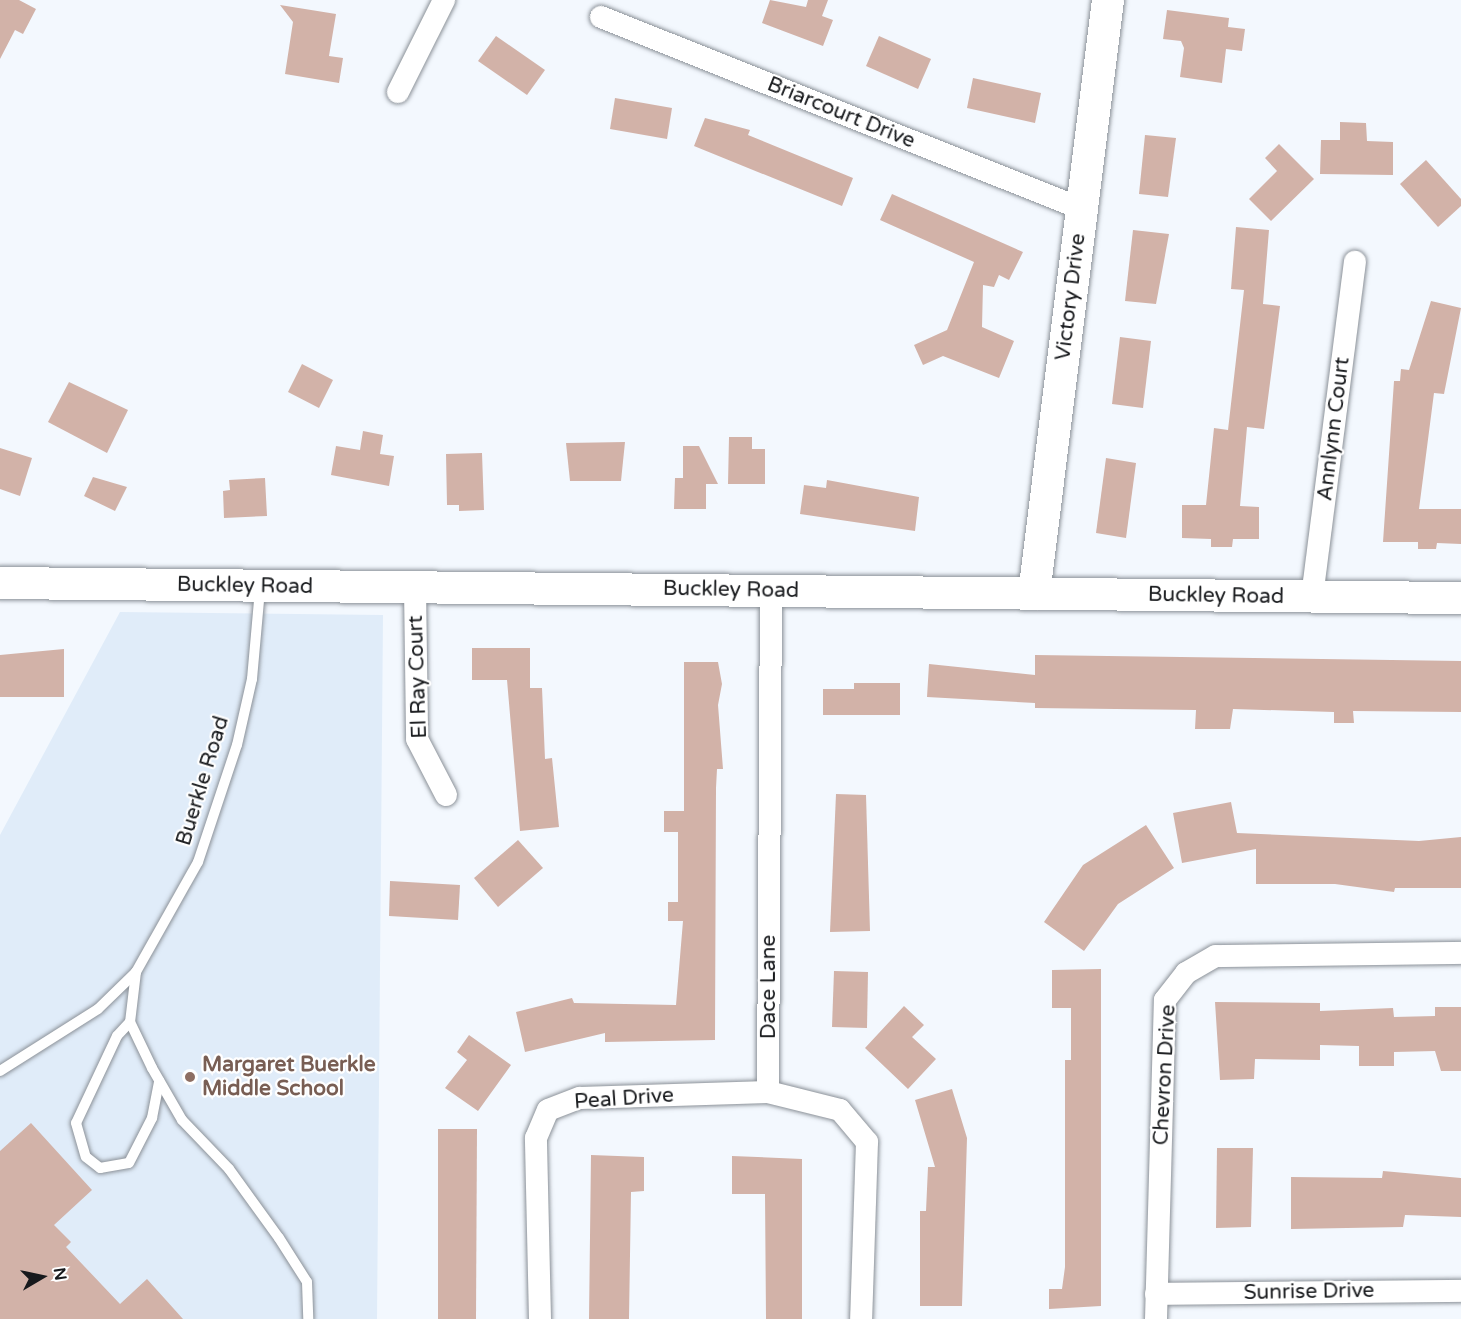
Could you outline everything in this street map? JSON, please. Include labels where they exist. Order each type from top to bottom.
[{"type":"street","points":[[398,92],[444,0]]},
{"type":"street","name":"Victory Drive","points":[[1034,594],[1108,0]]},
{"type":"street","name":"Briarcourt Drive","points":[[601,18],[1082,209]]},
{"type":"street","name":"Annlynn Court","points":[[1312,597],[1355,261]]},
{"type":"street","name":"Buckley Road","points":[[0,583],[1461,598]]},
{"type":"street","name":"El Ray Court","points":[[415,587],[417,739],[446,795]]},
{"type":"street","name":"Dace Lane","points":[[768,1092],[771,590]]},
{"type":"street","name":"Chevron Drive","points":[[1156,1319],[1165,1000],[1186,973],[1216,956],[1461,953]]},
{"type":"street","points":[[768,1092],[840,1110],[867,1142],[861,1319]]},
{"type":"street","name":"Peal Drive","points":[[540,1319],[536,1138],[548,1110],[580,1098],[768,1092]]},
{"type":"street","name":"Sunrise Drive","points":[[1156,1294],[1461,1291]]},
{"type":"lane","name":"Buerkle Road","points":[[0,1071],[98,1009],[136,972],[198,862],[237,745],[252,679],[261,586]]},
{"type":"lane","name":"Buerkle Road","points":[[130,1022],[136,972]]},
{"type":"lane","points":[[159,1081],[152,1118],[129,1163],[100,1168],[86,1157],[76,1123],[117,1036],[130,1022],[159,1081],[182,1120],[230,1169],[307,1282],[308,1319]]},
{"type":"shaded area","name":"Margaret Buerkle Middle School","points":[[120,612],[383,615],[377,1319],[0,1319],[0,835]]},
{"type":"building","points":[[0,0],[19,0],[36,9],[23,34],[15,30],[0,59]]},
{"type":"building","points":[[770,0],[806,7],[808,0],[828,0],[822,16],[833,20],[823,46],[762,23]]},
{"type":"building","points":[[280,5],[336,14],[329,56],[343,58],[339,83],[285,74],[293,22]]},
{"type":"building","points":[[1167,10],[1229,18],[1228,27],[1245,29],[1242,51],[1226,49],[1222,83],[1180,77],[1184,48],[1181,41],[1163,39]]},
{"type":"building","points":[[496,36],[545,70],[527,95],[478,61]]},
{"type":"building","points":[[879,36],[931,59],[918,89],[866,66]]},
{"type":"building","points":[[973,78],[1041,93],[1035,123],[967,108]]},
{"type":"building","points":[[615,98],[672,108],[667,139],[610,129]]},
{"type":"building","points":[[705,118],[750,130],[748,135],[853,178],[842,206],[694,146]]},
{"type":"building","points":[[1340,122],[1366,123],[1367,141],[1393,142],[1393,175],[1320,174],[1321,140],[1340,140]]},
{"type":"building","points":[[1145,135],[1176,138],[1168,197],[1139,194]]},
{"type":"building","points":[[1279,144],[1314,179],[1271,221],[1249,199],[1277,171],[1265,158]]},
{"type":"building","points":[[1426,160],[1461,199],[1461,206],[1438,227],[1400,184]]},
{"type":"building","points":[[892,194],[1023,252],[1009,280],[999,275],[994,287],[983,285],[982,327],[1014,341],[999,378],[943,356],[923,365],[914,345],[947,330],[974,262],[880,220]]},
{"type":"building","points":[[1236,227],[1269,230],[1263,304],[1280,306],[1264,429],[1247,427],[1240,506],[1259,507],[1259,539],[1233,539],[1232,547],[1211,547],[1211,539],[1182,538],[1182,505],[1206,505],[1214,428],[1228,430],[1244,290],[1231,289]]},
{"type":"building","points":[[1133,230],[1169,234],[1156,304],[1125,301]]},
{"type":"building","points":[[1431,301],[1461,308],[1444,394],[1434,393],[1419,509],[1461,509],[1461,544],[1437,543],[1436,549],[1418,549],[1418,542],[1383,542],[1394,381],[1400,381],[1401,369],[1409,370]]},
{"type":"building","points":[[1120,337],[1151,341],[1143,408],[1112,404]]},
{"type":"building","points":[[302,364],[333,380],[319,408],[288,392]]},
{"type":"building","points":[[69,382],[128,410],[107,453],[48,422]]},
{"type":"building","points":[[363,431],[383,435],[380,454],[394,456],[389,486],[331,475],[336,446],[360,450]]},
{"type":"building","points":[[729,437],[752,437],[752,449],[765,449],[765,484],[728,484]]},
{"type":"building","points":[[625,442],[621,481],[570,481],[566,443]]},
{"type":"building","points":[[683,446],[699,446],[718,484],[706,484],[706,509],[674,509],[675,478],[683,478]]},
{"type":"building","points":[[0,448],[32,458],[20,496],[0,489]]},
{"type":"building","points":[[482,453],[484,510],[459,511],[459,505],[447,505],[446,454]]},
{"type":"building","points":[[1106,458],[1136,463],[1126,538],[1096,533]]},
{"type":"building","points":[[93,477],[127,487],[115,511],[84,496]]},
{"type":"building","points":[[265,478],[267,516],[224,518],[223,491],[230,490],[229,480]]},
{"type":"building","points":[[827,480],[919,497],[915,531],[800,514],[804,485],[826,488]]},
{"type":"building","points":[[472,648],[530,648],[530,688],[542,688],[545,759],[552,758],[559,827],[520,831],[507,680],[472,680]]},
{"type":"building","points":[[64,649],[64,697],[0,697],[0,655]]},
{"type":"building","points":[[1035,655],[1461,661],[1461,712],[1353,711],[1354,723],[1334,723],[1334,712],[1233,709],[1230,729],[1195,729],[1196,710],[1035,708],[1035,703],[927,697],[929,664],[1035,675]]},
{"type":"building","points":[[684,662],[718,662],[722,684],[718,705],[723,769],[717,769],[716,788],[715,1040],[605,1042],[605,1033],[525,1052],[516,1012],[572,998],[574,1003],[676,1005],[683,921],[668,921],[668,902],[678,902],[678,832],[664,832],[664,811],[684,811]]},
{"type":"building","points":[[854,683],[900,683],[900,715],[823,715],[823,689],[854,689]]},
{"type":"building","points":[[836,794],[866,795],[870,931],[830,932]]},
{"type":"building","points":[[1231,802],[1237,833],[1419,841],[1461,837],[1461,888],[1395,888],[1394,892],[1335,884],[1256,884],[1256,849],[1182,863],[1173,813]]},
{"type":"building","points":[[1146,825],[1174,868],[1118,904],[1084,951],[1044,922],[1083,865]]},
{"type":"building","points":[[518,840],[543,868],[498,907],[474,878]]},
{"type":"building","points":[[390,881],[460,885],[458,920],[389,916]]},
{"type":"building","points":[[1101,969],[1101,1306],[1049,1309],[1049,1289],[1062,1289],[1065,1267],[1065,1060],[1071,1060],[1071,1008],[1052,1008],[1052,970]]},
{"type":"building","points":[[834,971],[868,972],[867,1028],[832,1027]]},
{"type":"building","points":[[1215,1002],[1320,1003],[1320,1011],[1393,1008],[1394,1017],[1435,1016],[1435,1007],[1461,1007],[1461,1071],[1441,1071],[1435,1051],[1394,1052],[1394,1066],[1359,1066],[1359,1046],[1320,1045],[1320,1060],[1255,1059],[1254,1079],[1220,1080]]},
{"type":"building","points":[[904,1006],[924,1025],[912,1037],[936,1059],[908,1089],[865,1048]]},
{"type":"building","points":[[469,1035],[511,1065],[478,1111],[445,1088],[467,1060],[457,1052]]},
{"type":"building","points":[[952,1089],[967,1138],[962,1306],[920,1306],[920,1211],[926,1211],[928,1167],[935,1167],[915,1100]]},
{"type":"building","points":[[31,1123],[92,1190],[54,1225],[71,1242],[66,1247],[120,1304],[147,1279],[183,1319],[0,1319],[0,1151]]},
{"type":"building","points":[[438,1129],[477,1129],[476,1319],[438,1319]]},
{"type":"building","points":[[1217,1148],[1253,1148],[1251,1227],[1216,1228]]},
{"type":"building","points":[[591,1155],[644,1157],[644,1191],[631,1192],[629,1319],[589,1319]]},
{"type":"building","points":[[732,1156],[802,1159],[802,1319],[766,1319],[765,1194],[732,1194]]},
{"type":"building","points":[[1383,1171],[1461,1178],[1461,1217],[1405,1215],[1403,1227],[1291,1229],[1291,1177],[1382,1178]]},
{"type":"place","name":"Margaret Buerkle Middle School","points":[[190,1077]]}]
